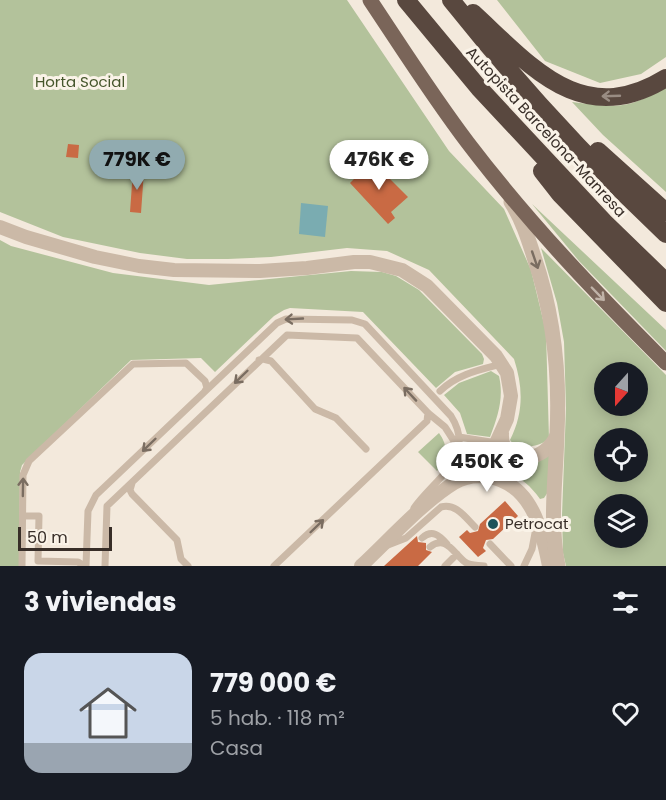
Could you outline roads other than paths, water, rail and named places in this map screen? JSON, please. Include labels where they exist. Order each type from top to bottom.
[{"type":"highway","name":"Autopista Barcelona-Manresa","points":[[406,0],[479,88],[604,222],[666,282]]},
{"type":"highway","name":"Autopista Barcelona-Manresa","points":[[451,0],[563,130],[666,234]]},
{"type":"highway","points":[[459,0],[525,61],[552,82],[564,88],[598,97],[614,97],[643,91],[666,78]]},
{"type":"highway","points":[[512,73],[666,212]]},
{"type":"highway","points":[[479,88],[560,194],[666,303]]},
{"type":"main road","points":[[370,0],[444,110],[490,172],[570,264],[666,363]]},
{"type":"street","points":[[490,172],[518,212],[543,283],[553,329],[558,387],[558,432],[552,509],[558,566]]},
{"type":"street","points":[[0,227],[95,257],[139,266],[174,270],[260,271],[354,262],[388,265],[417,278],[502,364],[510,386],[508,413],[482,476]]},
{"type":"street","points":[[499,438],[509,453],[526,458],[545,452],[554,442],[558,432]]},
{"type":"street","points":[[361,566],[454,483],[464,478],[482,476],[502,480],[520,492],[532,508],[549,566]]},
{"type":"lane","points":[[23,516],[39,516],[38,561],[78,562],[85,566],[88,512],[92,500],[281,320],[293,318],[352,320],[370,328],[451,416],[456,424],[459,437],[457,455],[445,473],[424,494],[398,532]]},
{"type":"lane","points":[[105,566],[106,507],[287,335],[357,338],[428,413],[445,427],[454,441],[454,458],[445,473]]},
{"type":"lane","points":[[259,360],[271,361],[315,409],[336,418],[366,449]]},
{"type":"lane","points":[[22,566],[23,475],[29,461],[133,364],[186,363],[206,384],[204,392]]},
{"type":"lane","points":[[440,391],[450,382],[466,374],[502,364]]},
{"type":"lane","points":[[274,566],[427,421],[428,413]]},
{"type":"lane","points":[[459,437],[499,438]]},
{"type":"lane","points":[[132,482],[130,486],[132,494],[177,540],[182,559],[188,566]]},
{"type":"lane","points":[[378,550],[406,538],[441,507],[457,509],[475,527]]},
{"type":"lane","points":[[524,566],[535,538],[537,519]]},
{"type":"lane","points":[[422,538],[428,534],[437,534],[467,564],[484,566]]},
{"type":"lane","points":[[430,547],[439,542],[449,546]]},
{"type":"lane","points":[[490,544],[510,566]]},
{"type":"lane","points":[[445,566],[457,554]]},
{"type":"water","points":[[301,203],[328,206],[325,237],[299,234]]},
{"type":"place","name":"Petrocat","points":[[493,524]]},
{"type":"park label","name":"Horta Social","points":[[80,82]]}]
